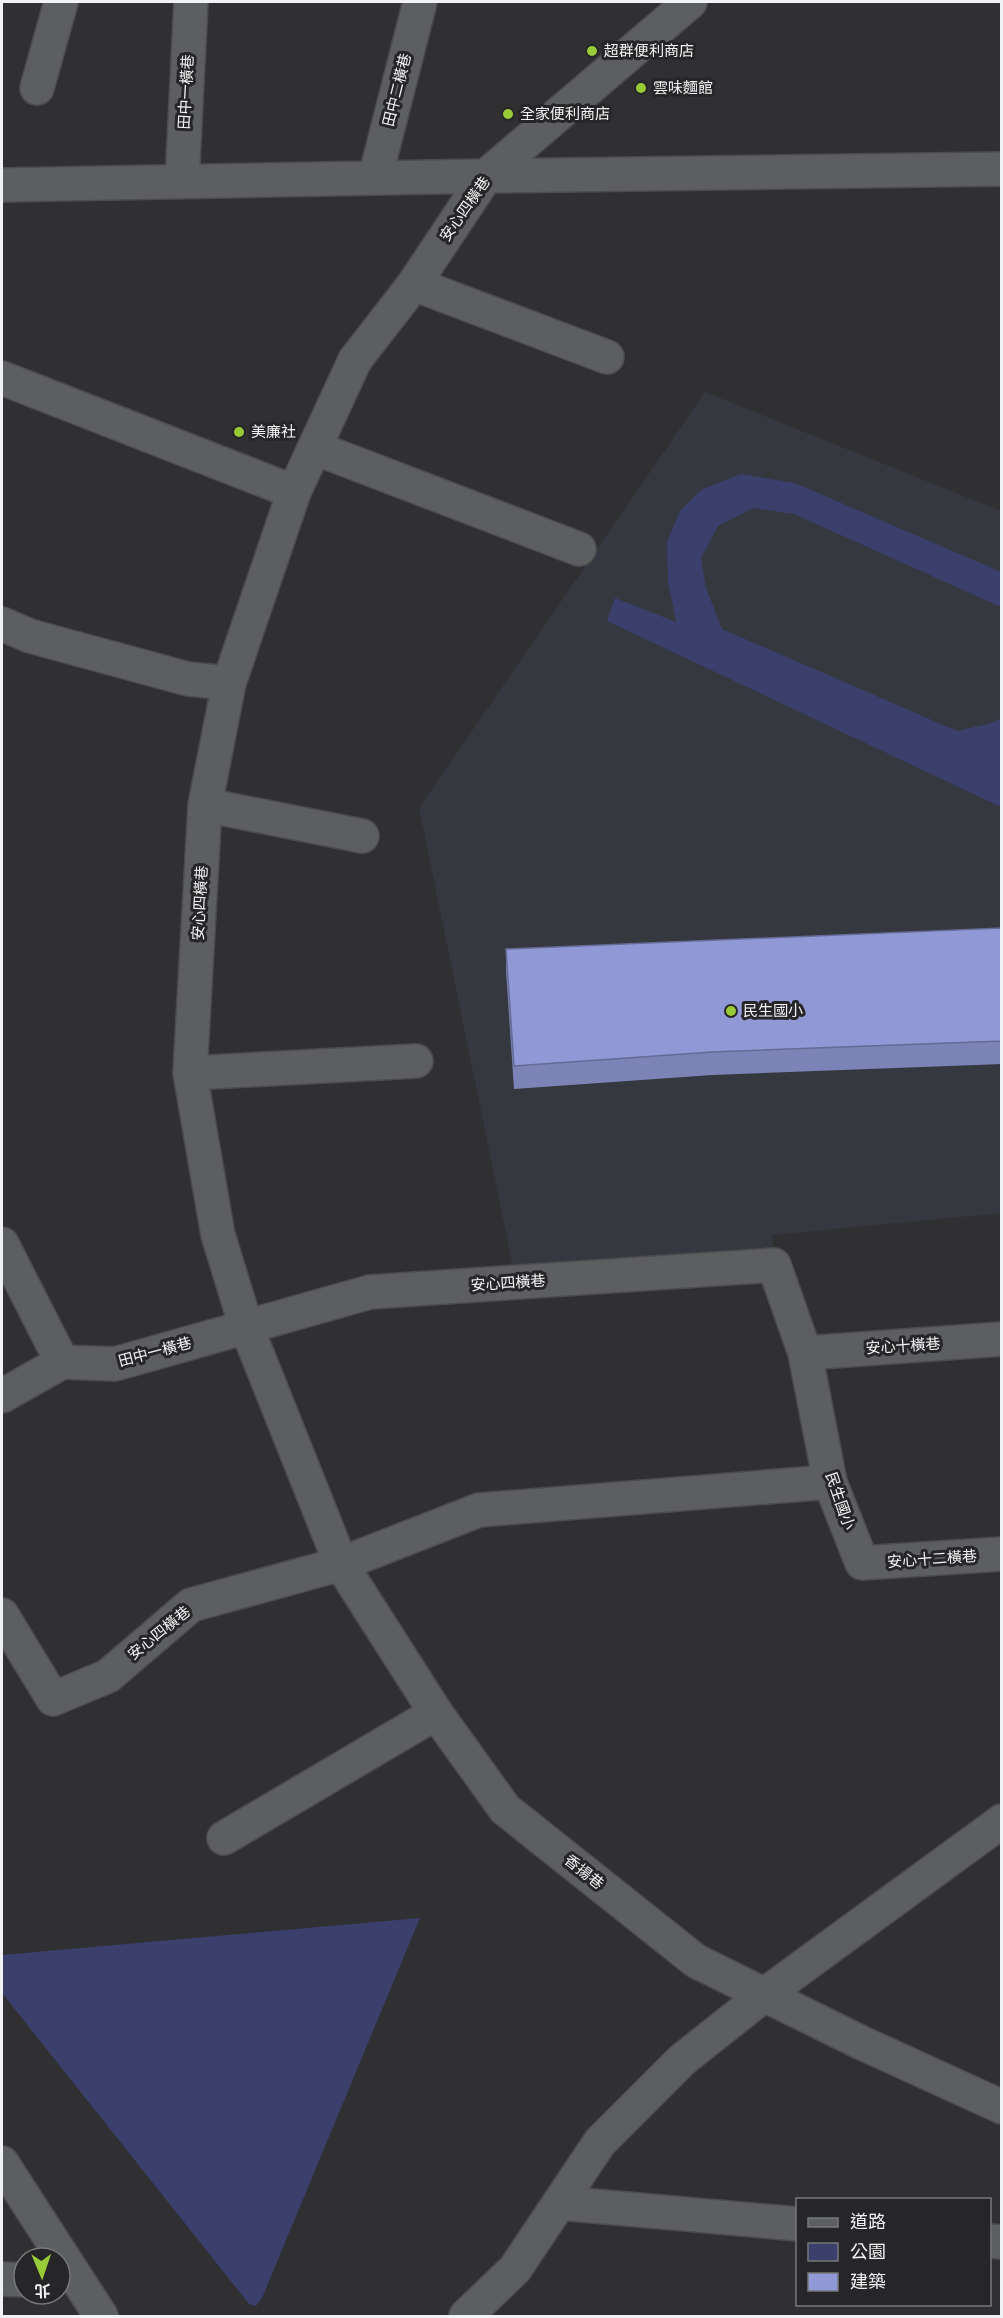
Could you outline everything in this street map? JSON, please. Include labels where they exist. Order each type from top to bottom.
[{"type":"street","points":[[37,88],[61,2]]},
{"type":"street","name":"田中一橫巷","points":[[182,182],[191,2]]},
{"type":"street","name":"田中二橫巷","points":[[375,178],[420,2]]},
{"type":"street","name":"安心四橫巷","points":[[341,1564],[246,1326],[218,1235],[190,1074],[205,805],[229,683],[294,492],[355,360],[414,284],[486,176],[690,2]]},
{"type":"street","points":[[2,185],[1002,169]]},
{"type":"street","points":[[414,284],[607,357]]},
{"type":"street","points":[[2,378],[294,492]]},
{"type":"street","points":[[315,448],[579,549]]},
{"type":"street","points":[[2,624],[30,636],[188,679],[229,683]]},
{"type":"street","points":[[205,805],[362,836]]},
{"type":"street","points":[[190,1074],[416,1060]]},
{"type":"street","points":[[2,1244],[62,1362],[2,1396]]},
{"type":"street","name":"安心四橫巷","points":[[246,1326],[370,1292],[774,1265]]},
{"type":"street","name":"民生國小","points":[[774,1265],[806,1353],[830,1482],[862,1563]]},
{"type":"street","name":"田中一橫巷","points":[[62,1362],[116,1364],[246,1326]]},
{"type":"street","name":"安心十橫巷","points":[[806,1353],[1002,1339]]},
{"type":"street","name":"安心四橫巷","points":[[2,1615],[53,1699],[108,1676],[191,1605],[341,1564],[479,1510],[830,1482]]},
{"type":"street","name":"安心十二橫巷","points":[[862,1563],[1002,1554]]},
{"type":"street","name":"香揚巷","points":[[341,1564],[436,1713],[506,1809],[696,1961],[862,2043],[1002,2107]]},
{"type":"street","points":[[224,1838],[436,1713]]},
{"type":"street","points":[[466,2316],[514,2269],[600,2142],[682,2061],[764,1995],[1002,1821]]},
{"type":"street","points":[[2,2163],[50,2246]]},
{"type":"street","points":[[559,2203],[796,2224]]},
{"type":"street","points":[[72,2283],[101,2316]]},
{"type":"shaded area","name":"民生國小","points":[[705,392],[1001,511],[1001,1213],[772,1235],[774,1265],[516,1282],[419,808]]},
{"type":"green space","points":[[741,474],[795,483],[1001,572],[1001,607],[794,514],[753,508],[718,526],[701,558],[706,588],[722,629],[957,731],[992,723],[1001,718],[1001,807],[607,621],[615,598],[676,622],[668,580],[667,542],[680,511],[701,490]]},
{"type":"green space","points":[[420,1918],[262,2298],[256,2306],[249,2304],[2,1993],[2,1955]]},
{"type":"building","points":[[1002,928],[1002,1041],[712,1052],[514,1066],[506,949]]},
{"type":"place","name":"超群便利商店","points":[[592,51]]},
{"type":"place","name":"雲味麵館","points":[[641,88]]},
{"type":"place","name":"全家便利商店","points":[[508,114]]},
{"type":"place","name":"美廉社","points":[[239,432]]},
{"type":"place","name":"民生國小","points":[[731,1011]]}]
